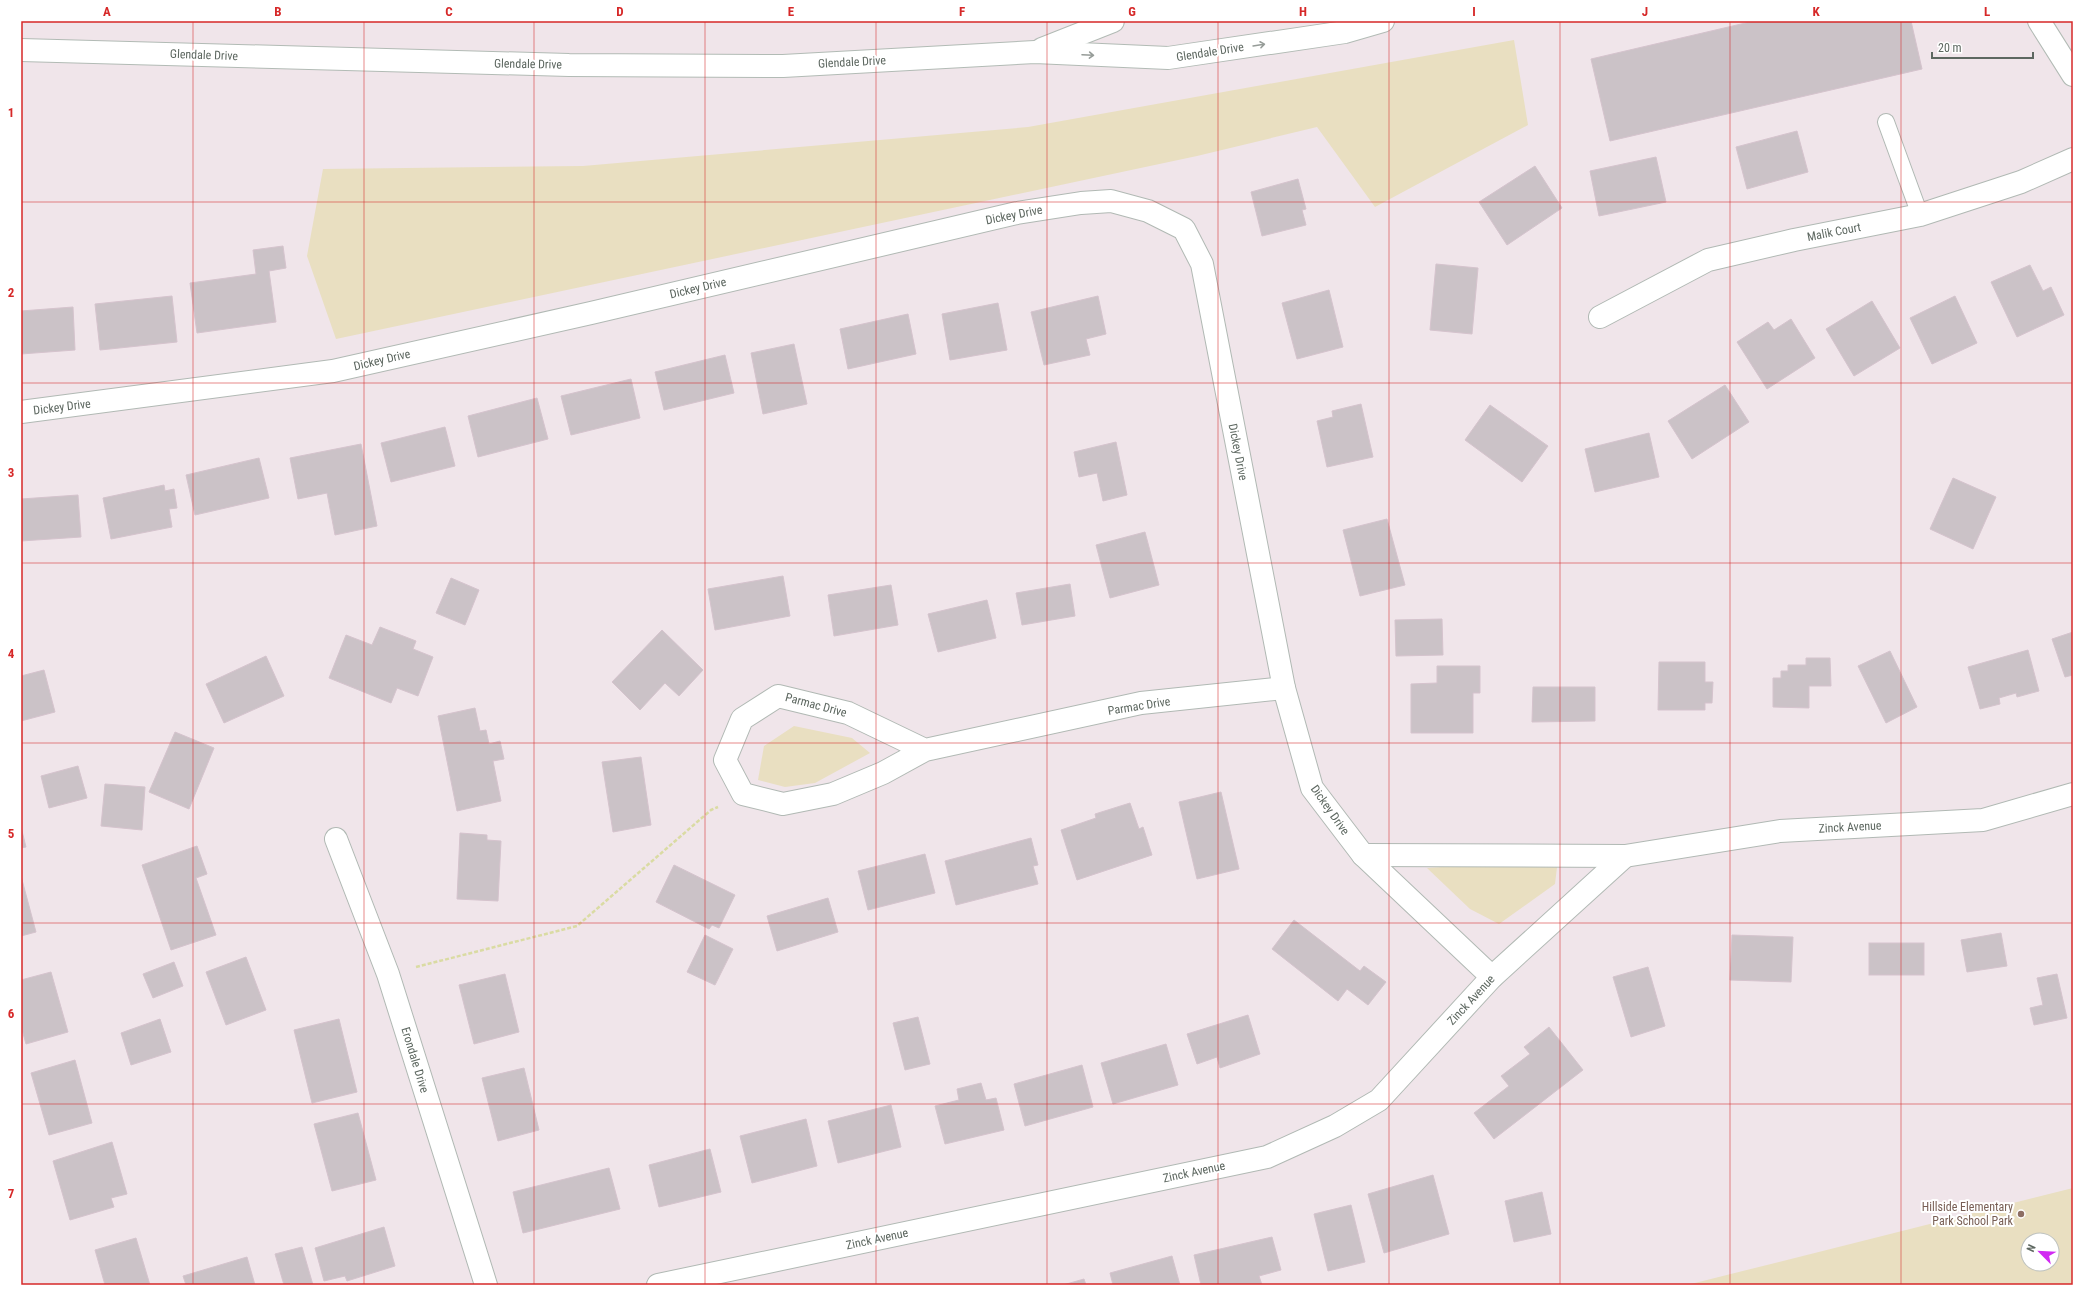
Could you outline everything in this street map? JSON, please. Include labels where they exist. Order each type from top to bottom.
[{"type":"street","name":"Glendale Drive","points":[[1035,52],[1113,21]]},
{"type":"street","name":"Glendale Drive","points":[[21,50],[461,62],[783,66],[1035,52],[1168,58],[1345,32],[1382,21]]},
{"type":"street","points":[[2040,22],[2073,76]]},
{"type":"street","name":"Malik Court","points":[[1600,317],[1708,260],[1794,240],[1920,215],[2021,182],[2073,159]]},
{"type":"street","name":"Dickey Drive","points":[[21,412],[333,371],[591,313],[1017,213],[1081,203],[1112,202],[1148,211],[1184,229],[1202,264],[1284,688],[1312,788],[1363,855],[1492,977]]},
{"type":"street","name":"Parmac Drive","points":[[925,750],[848,713],[778,696],[742,719],[725,760],[744,794],[783,804],[833,794],[883,773],[925,750],[1141,704],[1284,688]]},
{"type":"street","name":"Zinck Avenue","points":[[1363,855],[1625,856],[1780,831],[1984,820],[2073,794]]},
{"type":"street","name":"Erondale Drive","points":[[336,839],[388,974],[486,1285]]},
{"type":"street","name":"Zinck Avenue","points":[[658,1285],[1267,1157],[1335,1126],[1379,1100],[1492,977],[1625,856]]},
{"type":"lane","points":[[1886,122],[1920,215]]},
{"type":"path","points":[[388,974],[577,926],[711,810],[744,794]]},
{"type":"shaded area","points":[[1514,40],[1528,125],[1375,207],[1317,127],[1197,156],[336,339],[307,256],[323,169],[583,166],[1028,127]]},
{"type":"shaded area","points":[[794,726],[852,738],[870,753],[815,783],[785,787],[758,780],[764,746]]},
{"type":"shaded area","points":[[1558,859],[1555,884],[1499,924],[1470,909],[1427,868]]},
{"type":"shaded area","name":"Hillside Elementary Park School Park","points":[[2073,1188],[2073,1285],[1687,1285]]},
{"type":"building","points":[[1754,21],[1911,21],[1922,69],[1610,141],[1591,59]]},
{"type":"building","points":[[1797,131],[1808,172],[1747,189],[1736,147]]},
{"type":"building","points":[[1656,157],[1666,202],[1599,216],[1590,171]]},
{"type":"building","points":[[1535,166],[1562,208],[1507,245],[1479,202]]},
{"type":"building","points":[[1298,179],[1306,209],[1302,210],[1306,225],[1262,236],[1251,192]]},
{"type":"building","points":[[283,246],[286,268],[269,271],[276,322],[197,333],[190,283],[256,274],[253,250]]},
{"type":"building","points":[[1436,264],[1478,268],[1472,334],[1430,330]]},
{"type":"building","points":[[2030,265],[2043,291],[2051,287],[2064,315],[2017,337],[1991,282]]},
{"type":"building","points":[[1329,290],[1343,347],[1297,359],[1282,303]]},
{"type":"building","points":[[172,296],[177,342],[100,350],[95,304]]},
{"type":"building","points":[[1098,296],[1106,334],[1086,339],[1090,355],[1044,365],[1031,312]]},
{"type":"building","points":[[1955,296],[1977,343],[1932,364],[1910,318]]},
{"type":"building","points":[[1872,301],[1900,348],[1854,376],[1826,329]]},
{"type":"building","points":[[998,303],[1007,350],[950,360],[942,314]]},
{"type":"building","points":[[73,307],[75,350],[21,354],[21,311]]},
{"type":"building","points":[[908,314],[916,354],[848,369],[840,329]]},
{"type":"building","points":[[1791,319],[1815,358],[1767,389],[1737,342],[1768,322],[1774,330]]},
{"type":"building","points":[[794,344],[807,404],[763,414],[751,353]]},
{"type":"building","points":[[725,355],[734,393],[664,410],[655,372]]},
{"type":"building","points":[[631,379],[640,418],[571,435],[561,396]]},
{"type":"building","points":[[1725,385],[1749,422],[1692,459],[1668,421]]},
{"type":"building","points":[[537,398],[548,439],[478,457],[468,416]]},
{"type":"building","points":[[1361,404],[1373,457],[1327,467],[1317,421],[1333,417],[1332,411]]},
{"type":"building","points":[[1490,405],[1548,446],[1522,482],[1465,440]]},
{"type":"building","points":[[445,427],[455,466],[391,482],[381,443]]},
{"type":"building","points":[[1649,433],[1659,477],[1595,492],[1585,449]]},
{"type":"building","points":[[1116,442],[1127,495],[1103,501],[1097,473],[1079,477],[1074,452]]},
{"type":"building","points":[[361,444],[377,526],[335,535],[327,493],[298,499],[290,458]]},
{"type":"building","points":[[259,458],[269,498],[195,515],[186,475]]},
{"type":"building","points":[[1953,478],[1996,497],[1973,549],[1930,529]]},
{"type":"building","points":[[164,485],[165,491],[174,489],[177,508],[169,509],[172,527],[111,539],[103,498]]},
{"type":"building","points":[[78,495],[81,537],[21,541],[21,499]]},
{"type":"building","points":[[1387,519],[1405,585],[1360,596],[1343,530]]},
{"type":"building","points":[[1145,532],[1159,585],[1110,598],[1096,545]]},
{"type":"building","points":[[783,576],[790,616],[715,630],[708,589]]},
{"type":"building","points":[[451,578],[479,590],[465,625],[436,613]]},
{"type":"building","points":[[1070,584],[1075,616],[1022,625],[1016,593]]},
{"type":"building","points":[[891,585],[898,625],[834,636],[828,595]]},
{"type":"building","points":[[987,600],[996,638],[938,652],[928,614]]},
{"type":"building","points":[[1442,619],[1443,655],[1396,656],[1395,620]]},
{"type":"building","points":[[380,627],[416,641],[413,649],[433,657],[418,696],[397,688],[391,703],[329,678],[346,635],[372,645]]},
{"type":"building","points":[[662,630],[703,670],[679,696],[665,683],[640,710],[612,682]]},
{"type":"building","points":[[2073,632],[2073,675],[2065,677],[2052,639]]},
{"type":"building","points":[[2028,650],[2039,691],[2017,697],[2016,693],[1999,698],[2000,704],[1980,709],[1968,667]]},
{"type":"building","points":[[1890,651],[1917,707],[1886,723],[1858,666]]},
{"type":"building","points":[[266,656],[284,696],[224,723],[206,684]]},
{"type":"building","points":[[1806,658],[1830,658],[1831,686],[1809,686],[1809,708],[1773,707],[1773,678],[1781,678],[1781,671],[1788,671],[1788,665],[1806,665]]},
{"type":"building","points":[[1659,662],[1705,662],[1705,682],[1713,682],[1712,703],[1705,703],[1705,710],[1658,710]]},
{"type":"building","points":[[1437,666],[1480,666],[1480,693],[1473,693],[1473,733],[1411,733],[1411,684],[1437,683]]},
{"type":"building","points":[[44,670],[55,712],[21,721],[21,676]]},
{"type":"building","points":[[1533,687],[1595,687],[1595,721],[1532,722]]},
{"type":"building","points":[[475,708],[480,731],[486,730],[489,744],[500,741],[504,759],[493,761],[501,801],[457,811],[438,716]]},
{"type":"building","points":[[175,732],[214,748],[189,809],[149,792]]},
{"type":"building","points":[[641,757],[651,825],[613,832],[602,762]]},
{"type":"building","points":[[78,766],[87,798],[49,808],[41,776]]},
{"type":"building","points":[[105,784],[145,787],[142,830],[101,826]]},
{"type":"building","points":[[1221,792],[1239,869],[1197,879],[1179,802]]},
{"type":"building","points":[[1130,803],[1139,829],[1143,827],[1152,855],[1077,880],[1061,830],[1096,818],[1095,814]]},
{"type":"building","points":[[21,827],[26,847],[21,848]]},
{"type":"building","points":[[460,833],[487,835],[487,840],[501,841],[498,901],[457,899]]},
{"type":"building","points":[[1031,838],[1038,865],[1033,866],[1038,884],[956,905],[945,861]]},
{"type":"building","points":[[197,846],[207,874],[196,878],[216,935],[171,950],[142,865]]},
{"type":"building","points":[[925,854],[935,893],[868,910],[858,871]]},
{"type":"building","points":[[674,865],[735,895],[719,928],[712,925],[709,929],[656,902]]},
{"type":"building","points":[[21,876],[36,932],[21,936]]},
{"type":"building","points":[[828,898],[838,932],[777,951],[767,916]]},
{"type":"building","points":[[1294,920],[1360,971],[1364,966],[1386,982],[1368,1005],[1347,989],[1338,1001],[1272,949]]},
{"type":"building","points":[[2001,933],[2007,966],[1967,972],[1961,940]]},
{"type":"building","points":[[705,935],[733,949],[715,985],[687,972]]},
{"type":"building","points":[[1732,935],[1793,937],[1791,982],[1730,980]]},
{"type":"building","points":[[1869,943],[1924,943],[1924,975],[1869,975]]},
{"type":"building","points":[[246,957],[266,1010],[226,1025],[206,972]]},
{"type":"building","points":[[174,962],[183,986],[153,998],[143,974]]},
{"type":"building","points":[[1648,967],[1665,1026],[1631,1037],[1613,977]]},
{"type":"building","points":[[51,972],[68,1032],[26,1044],[21,1026],[21,980]]},
{"type":"building","points":[[505,974],[519,1032],[474,1044],[459,985]]},
{"type":"building","points":[[2057,974],[2067,1018],[2034,1025],[2030,1008],[2043,1005],[2037,978]]},
{"type":"building","points":[[1248,1015],[1260,1054],[1220,1068],[1217,1057],[1197,1064],[1187,1034]]},
{"type":"building","points":[[918,1017],[930,1064],[905,1070],[893,1023]]},
{"type":"building","points":[[160,1019],[171,1052],[131,1065],[121,1033]]},
{"type":"building","points":[[339,1019],[357,1092],[312,1103],[294,1030]]},
{"type":"building","points":[[1549,1027],[1583,1070],[1494,1139],[1474,1113],[1509,1086],[1501,1076],[1530,1054],[1524,1047]]},
{"type":"building","points":[[1166,1044],[1178,1085],[1113,1104],[1101,1063]]},
{"type":"building","points":[[75,1060],[92,1123],[49,1135],[31,1073]]},
{"type":"building","points":[[1082,1065],[1093,1107],[1025,1126],[1014,1084]]},
{"type":"building","points":[[524,1068],[539,1130],[498,1141],[482,1078]]},
{"type":"building","points":[[981,1083],[986,1100],[996,1098],[1004,1130],[945,1144],[935,1106],[959,1100],[957,1089]]},
{"type":"building","points":[[891,1105],[901,1147],[838,1163],[828,1121]]},
{"type":"building","points":[[358,1113],[376,1180],[332,1191],[314,1124]]},
{"type":"building","points":[[806,1119],[817,1166],[752,1183],[740,1136]]},
{"type":"building","points":[[112,1142],[127,1194],[111,1198],[114,1207],[70,1220],[53,1161]]},
{"type":"building","points":[[710,1149],[721,1192],[659,1207],[649,1165]]},
{"type":"building","points":[[609,1168],[620,1209],[523,1233],[513,1192]]},
{"type":"building","points":[[1433,1175],[1449,1234],[1384,1253],[1368,1194]]},
{"type":"building","points":[[1542,1192],[1551,1234],[1514,1242],[1505,1201]]},
{"type":"building","points":[[1351,1205],[1365,1262],[1328,1271],[1314,1214]]},
{"type":"building","points":[[384,1227],[395,1266],[347,1281],[345,1276],[324,1281],[315,1248]]},
{"type":"building","points":[[1272,1237],[1281,1270],[1259,1276],[1262,1285],[1201,1285],[1194,1255]]},
{"type":"building","points":[[136,1238],[150,1285],[105,1285],[95,1250]]},
{"type":"building","points":[[302,1247],[313,1285],[284,1285],[275,1254]]},
{"type":"building","points":[[1172,1256],[1180,1285],[1113,1285],[1110,1273]]},
{"type":"building","points":[[247,1257],[255,1285],[186,1285],[183,1276]]},
{"type":"building","points":[[1084,1279],[1086,1285],[1063,1285]]},
{"type":"place","name":"Hillside Elementary Park School Park","points":[[2021,1214]]}]
